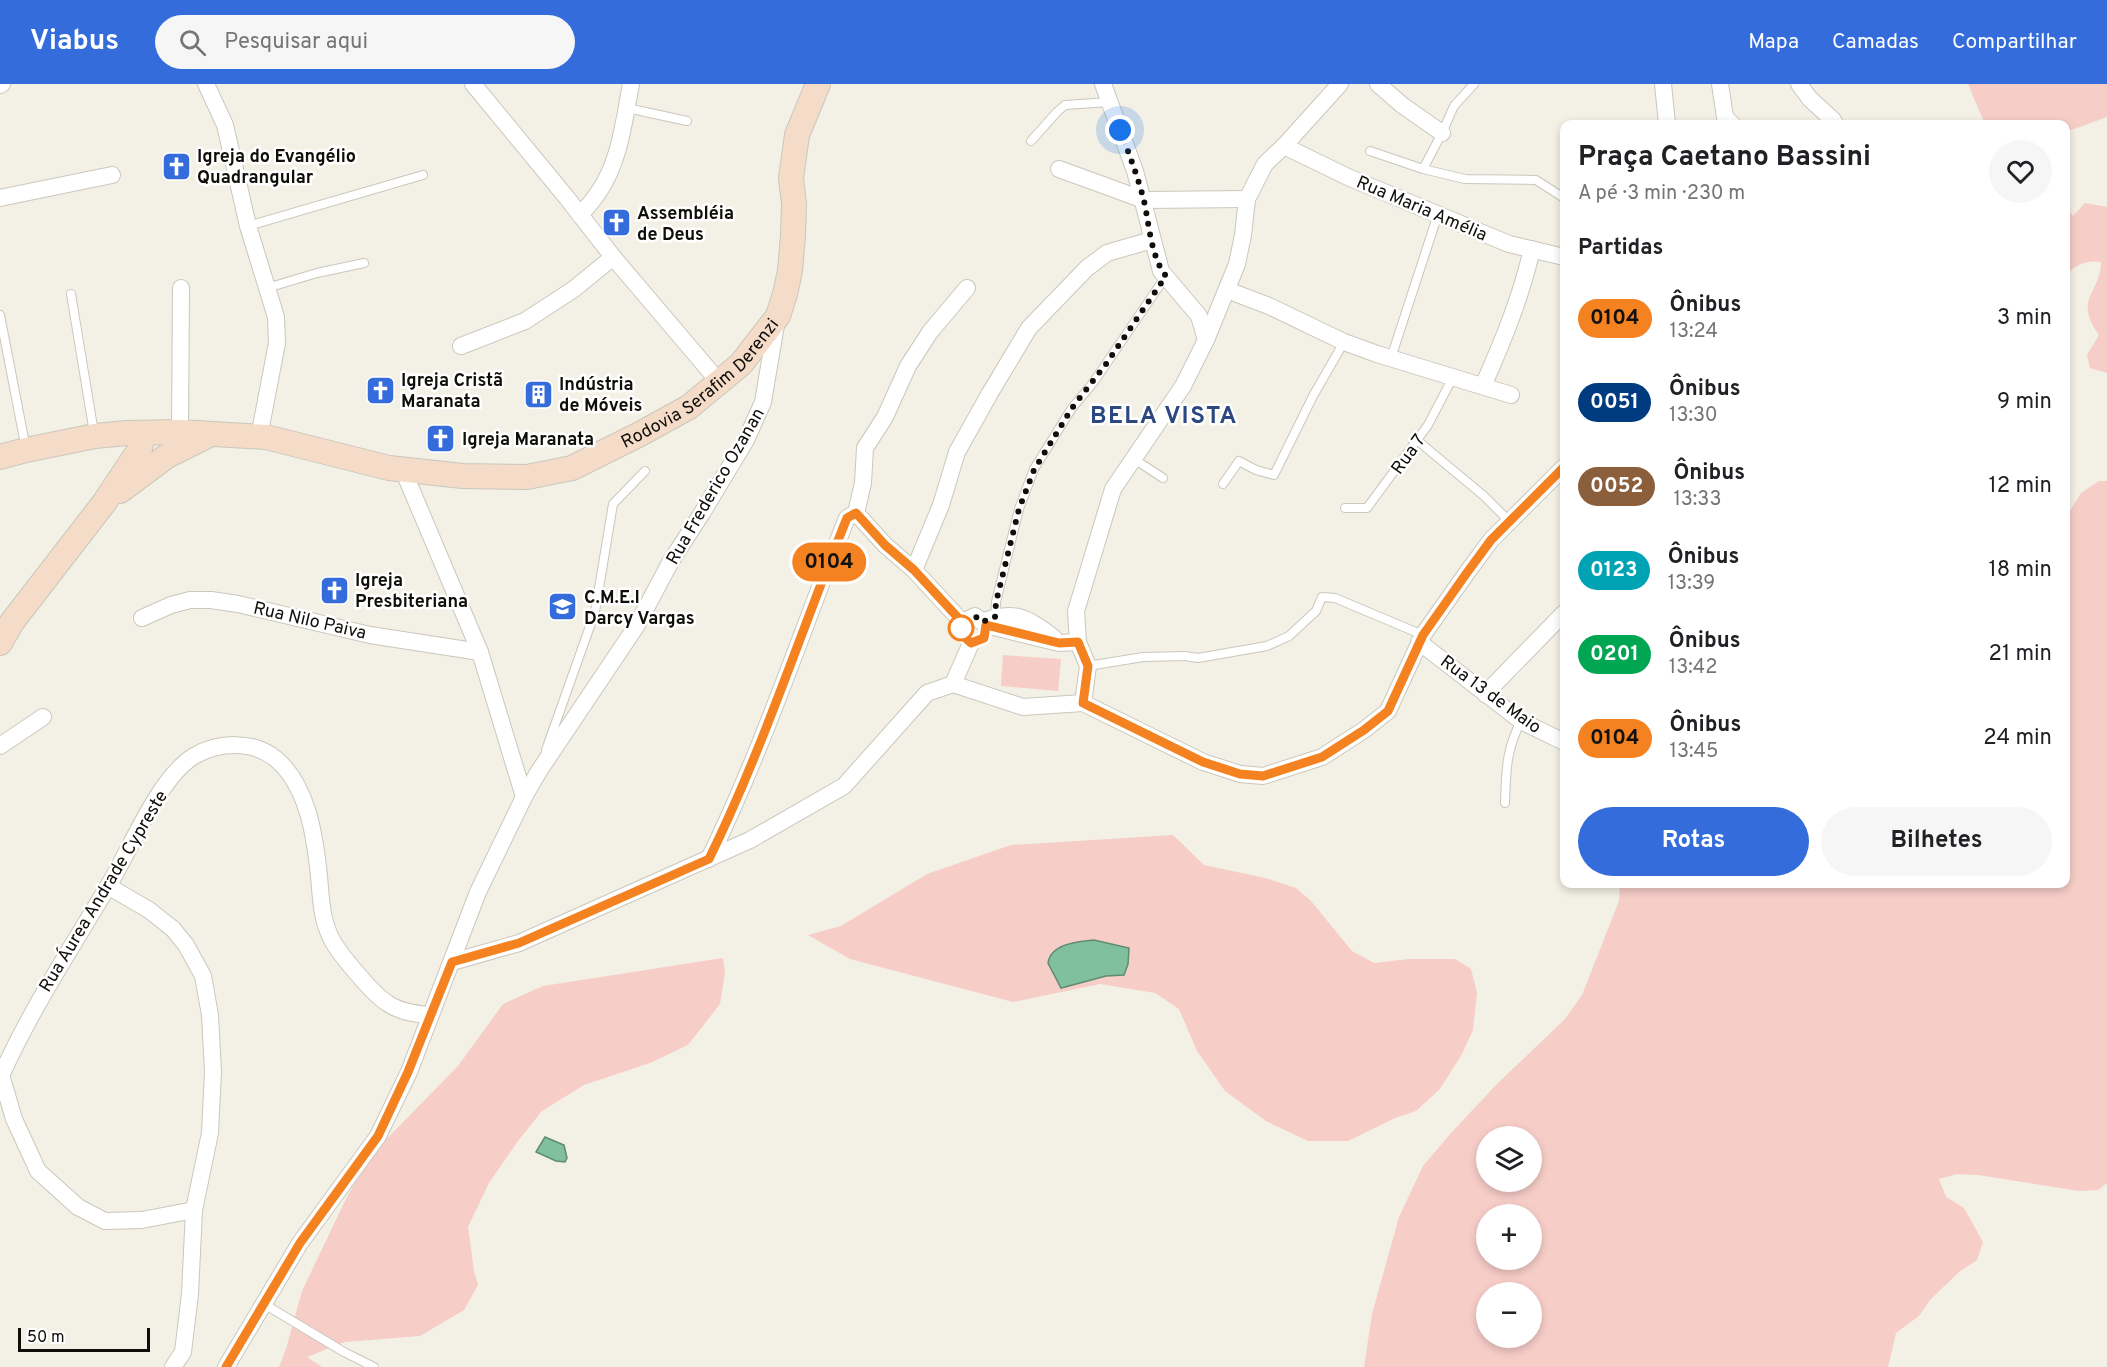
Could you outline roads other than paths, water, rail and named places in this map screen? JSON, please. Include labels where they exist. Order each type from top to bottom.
[{"type":"main road","name":"Rodovia Serafim Derenzi","points":[[0,457],[95,436],[180,432],[266,437],[389,468],[463,477],[527,477],[572,468],[689,407],[741,364],[778,316],[785,294],[793,244],[794,204],[791,178],[797,135],[818,84]]},
{"type":"main road","points":[[0,643],[12,622],[104,503],[141,449],[143,434]]},
{"type":"main road","name":"Rodovia Serafim Derenzi","points":[[104,503],[167,456],[209,435]]},
{"type":"street","points":[[206,84],[225,125],[248,226],[276,317],[277,343],[258,437]]},
{"type":"street","points":[[473,84],[613,257],[720,383]]},
{"type":"street","points":[[580,215],[599,193],[613,166],[631,84]]},
{"type":"street","points":[[1103,84],[1144,200],[1161,271],[1199,316],[1206,340]]},
{"type":"street","points":[[1378,84],[1402,105],[1442,133]]},
{"type":"street","points":[[1663,84],[1667,120]]},
{"type":"street","points":[[1720,84],[1725,117],[1728,120]]},
{"type":"street","points":[[1799,84],[1810,99],[1833,120]]},
{"type":"street","points":[[1083,703],[1088,666],[1078,642],[1076,611],[1113,489],[1183,386],[1206,340],[1237,264],[1247,200],[1265,164],[1284,146],[1334,85]]},
{"type":"street","name":"Rua Maria Amélia","points":[[1284,146],[1350,178],[1509,244],[1560,256]]},
{"type":"street","points":[[1059,169],[1144,200],[1247,200]]},
{"type":"street","points":[[0,198],[112,175]]},
{"type":"street","points":[[914,570],[941,505],[957,452],[1029,328],[1087,268],[1107,253],[1152,240]]},
{"type":"street","points":[[1483,386],[1512,319],[1532,249]]},
{"type":"street","points":[[460,346],[525,321],[574,289],[613,257]]},
{"type":"street","points":[[180,432],[181,288]]},
{"type":"street","points":[[709,859],[791,667],[819,587],[847,518],[856,513],[863,483],[865,448],[885,417],[908,366],[930,332],[967,288]]},
{"type":"street","points":[[1227,290],[1269,306],[1344,342],[1511,394]]},
{"type":"street","name":"Rua Frederico Ozanan","points":[[226,1367],[300,1243],[378,1136],[404,1083],[478,892],[524,797],[637,625],[671,561],[746,440],[763,402],[778,316]]},
{"type":"street","points":[[404,470],[480,652],[524,797]]},
{"type":"street","points":[[452,962],[519,943],[750,840],[844,786],[927,693],[954,684],[1023,707],[1083,703],[1203,762],[1240,774],[1263,776],[1322,757],[1364,730],[1388,711],[1421,639],[1491,540],[1560,471]]},
{"type":"street","points":[[856,513],[885,545],[914,570],[962,622]]},
{"type":"street","name":"Rua Nilo Paiva","points":[[142,618],[181,602],[211,600],[238,604],[370,635],[480,652]]},
{"type":"street","points":[[962,622],[975,616],[1059,643],[1078,642]]},
{"type":"street","points":[[1485,694],[1560,617]]},
{"type":"street","points":[[962,622],[960,633],[971,643]]},
{"type":"street","points":[[954,684],[971,643],[984,638],[988,622]]},
{"type":"street","name":"Rua 13 de Maio","points":[[1421,639],[1485,694],[1521,721],[1560,740]]},
{"type":"street","points":[[0,746],[43,717]]},
{"type":"street","name":"Rua Áurea Andrade Cypreste","points":[[1,1076],[26,1024],[171,777],[193,756],[217,746],[242,745],[260,750],[275,759],[300,791],[316,852],[323,920],[332,940],[349,963],[386,1003],[406,1012],[430,1015]]},
{"type":"street","points":[[108,886],[148,910],[173,930],[186,945],[203,976],[210,1015],[213,1072],[210,1133],[194,1210],[190,1294],[183,1352],[172,1367]]},
{"type":"street","points":[[1,1076],[14,1119],[38,1171],[78,1207],[105,1221],[142,1220],[194,1210]]},
{"type":"lane","points":[[1423,169],[1454,106],[1474,84]]},
{"type":"lane","points":[[1031,141],[1065,105],[1109,102]]},
{"type":"lane","points":[[627,108],[687,121]]},
{"type":"lane","points":[[1370,151],[1423,169],[1465,179],[1536,180],[1560,195]]},
{"type":"lane","points":[[248,226],[423,175]]},
{"type":"lane","points":[[1391,358],[1438,214]]},
{"type":"lane","points":[[267,288],[317,273],[364,263]]},
{"type":"lane","points":[[988,622],[996,602],[1019,509],[1034,470],[1072,408],[1106,364],[1166,276]]},
{"type":"lane","points":[[71,294],[95,436]]},
{"type":"lane","points":[[0,315],[26,450]]},
{"type":"lane","points":[[1223,484],[1239,461],[1256,470],[1274,475],[1313,396],[1344,342]]},
{"type":"lane","name":"Rua 7","points":[[1345,508],[1367,508],[1428,426],[1453,377]]},
{"type":"lane","points":[[1418,441],[1484,496],[1509,521]]},
{"type":"lane","points":[[1134,459],[1163,478]]},
{"type":"lane","points":[[539,771],[595,612],[613,504],[645,471]]},
{"type":"lane","points":[[1088,666],[1143,657],[1198,658],[1267,646],[1289,636],[1316,611],[1322,597],[1335,598],[1421,639]]},
{"type":"lane","points":[[1505,803],[1506,763],[1510,744],[1521,721]]},
{"type":"lane","points":[[264,1304],[344,1352],[374,1367]]},
{"type":"place","name":"Igreja do Evangélio Quadrangular","points":[[176,166]]},
{"type":"place","name":"Assembléia de Deus","points":[[616,223]]},
{"type":"place","name":"Igreja Cristã Maranata","points":[[380,390]]},
{"type":"place","name":"Indústria de Móveis","points":[[538,394]]},
{"type":"place","name":"Igreja Maranata","points":[[441,439]]},
{"type":"place","name":"Igreja Presbiteriana","points":[[334,590]]},
{"type":"place","name":"C.M.E.I Darcy Vargas","points":[[563,607]]},
{"type":"district","name":"BELA VISTA","points":[[1164,415]]}]
